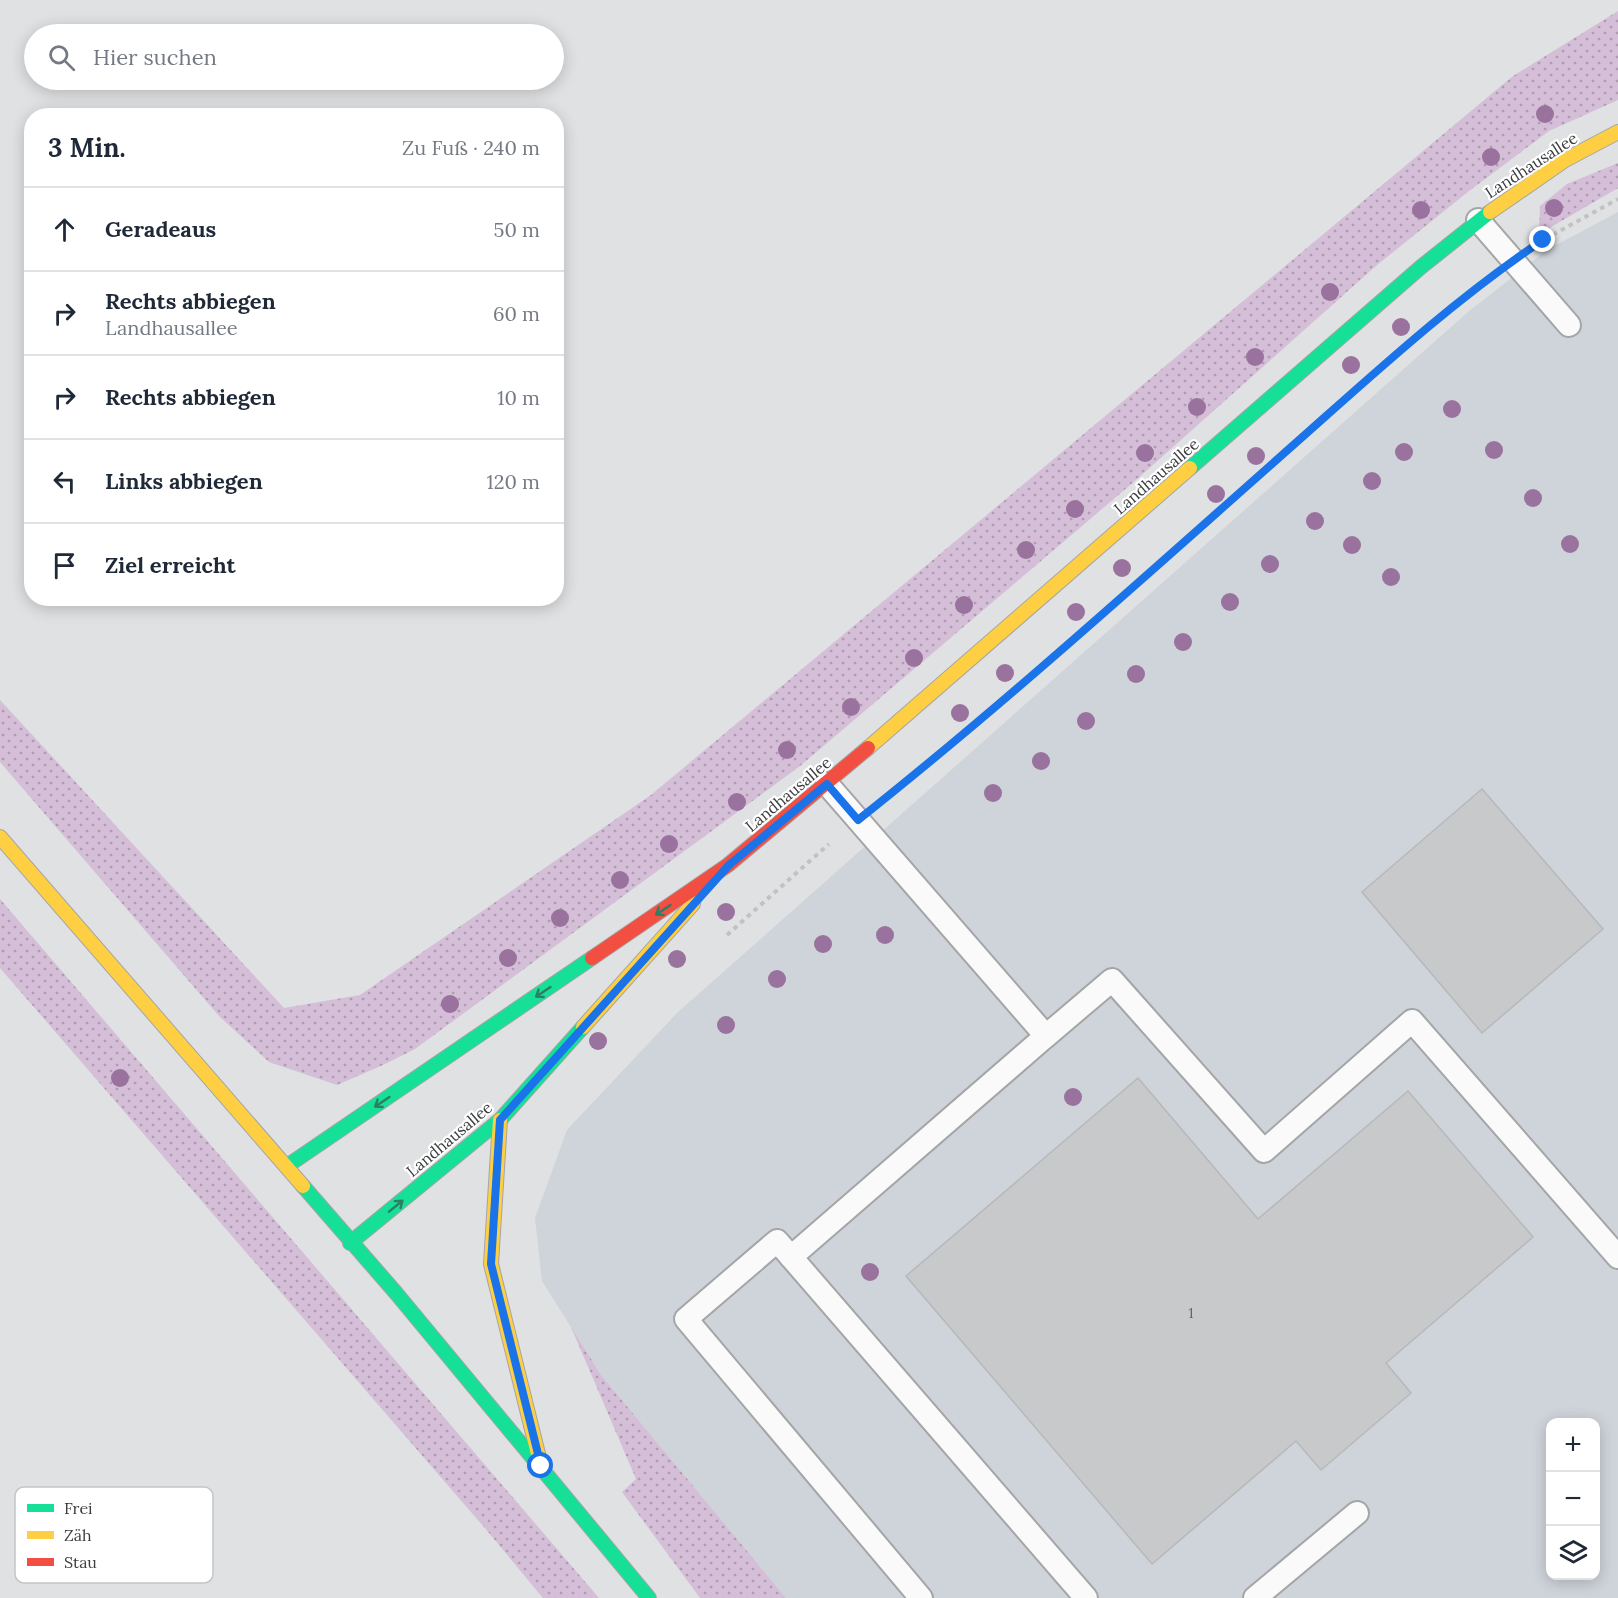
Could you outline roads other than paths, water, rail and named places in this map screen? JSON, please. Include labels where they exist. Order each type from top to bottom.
[{"type":"street","name":"Landhausallee","points":[[287,1166],[729,865],[827,784],[1421,267],[1478,220],[1555,165],[1618,132]]},
{"type":"street","points":[[0,837],[396,1293],[649,1598]]},
{"type":"street","name":"Landhausallee","points":[[351,1243],[500,1120],[729,865]]},
{"type":"street","points":[[500,1120],[491,1264],[541,1466]]},
{"type":"lane","points":[[1478,220],[1569,325]]},
{"type":"lane","points":[[827,784],[1046,1036]]},
{"type":"lane","points":[[791,1257],[1112,980],[1264,1150],[1412,1021],[1618,1257]]},
{"type":"lane","points":[[921,1598],[686,1318],[777,1240],[1086,1598]]},
{"type":"lane","points":[[1256,1598],[1358,1513]]}]
